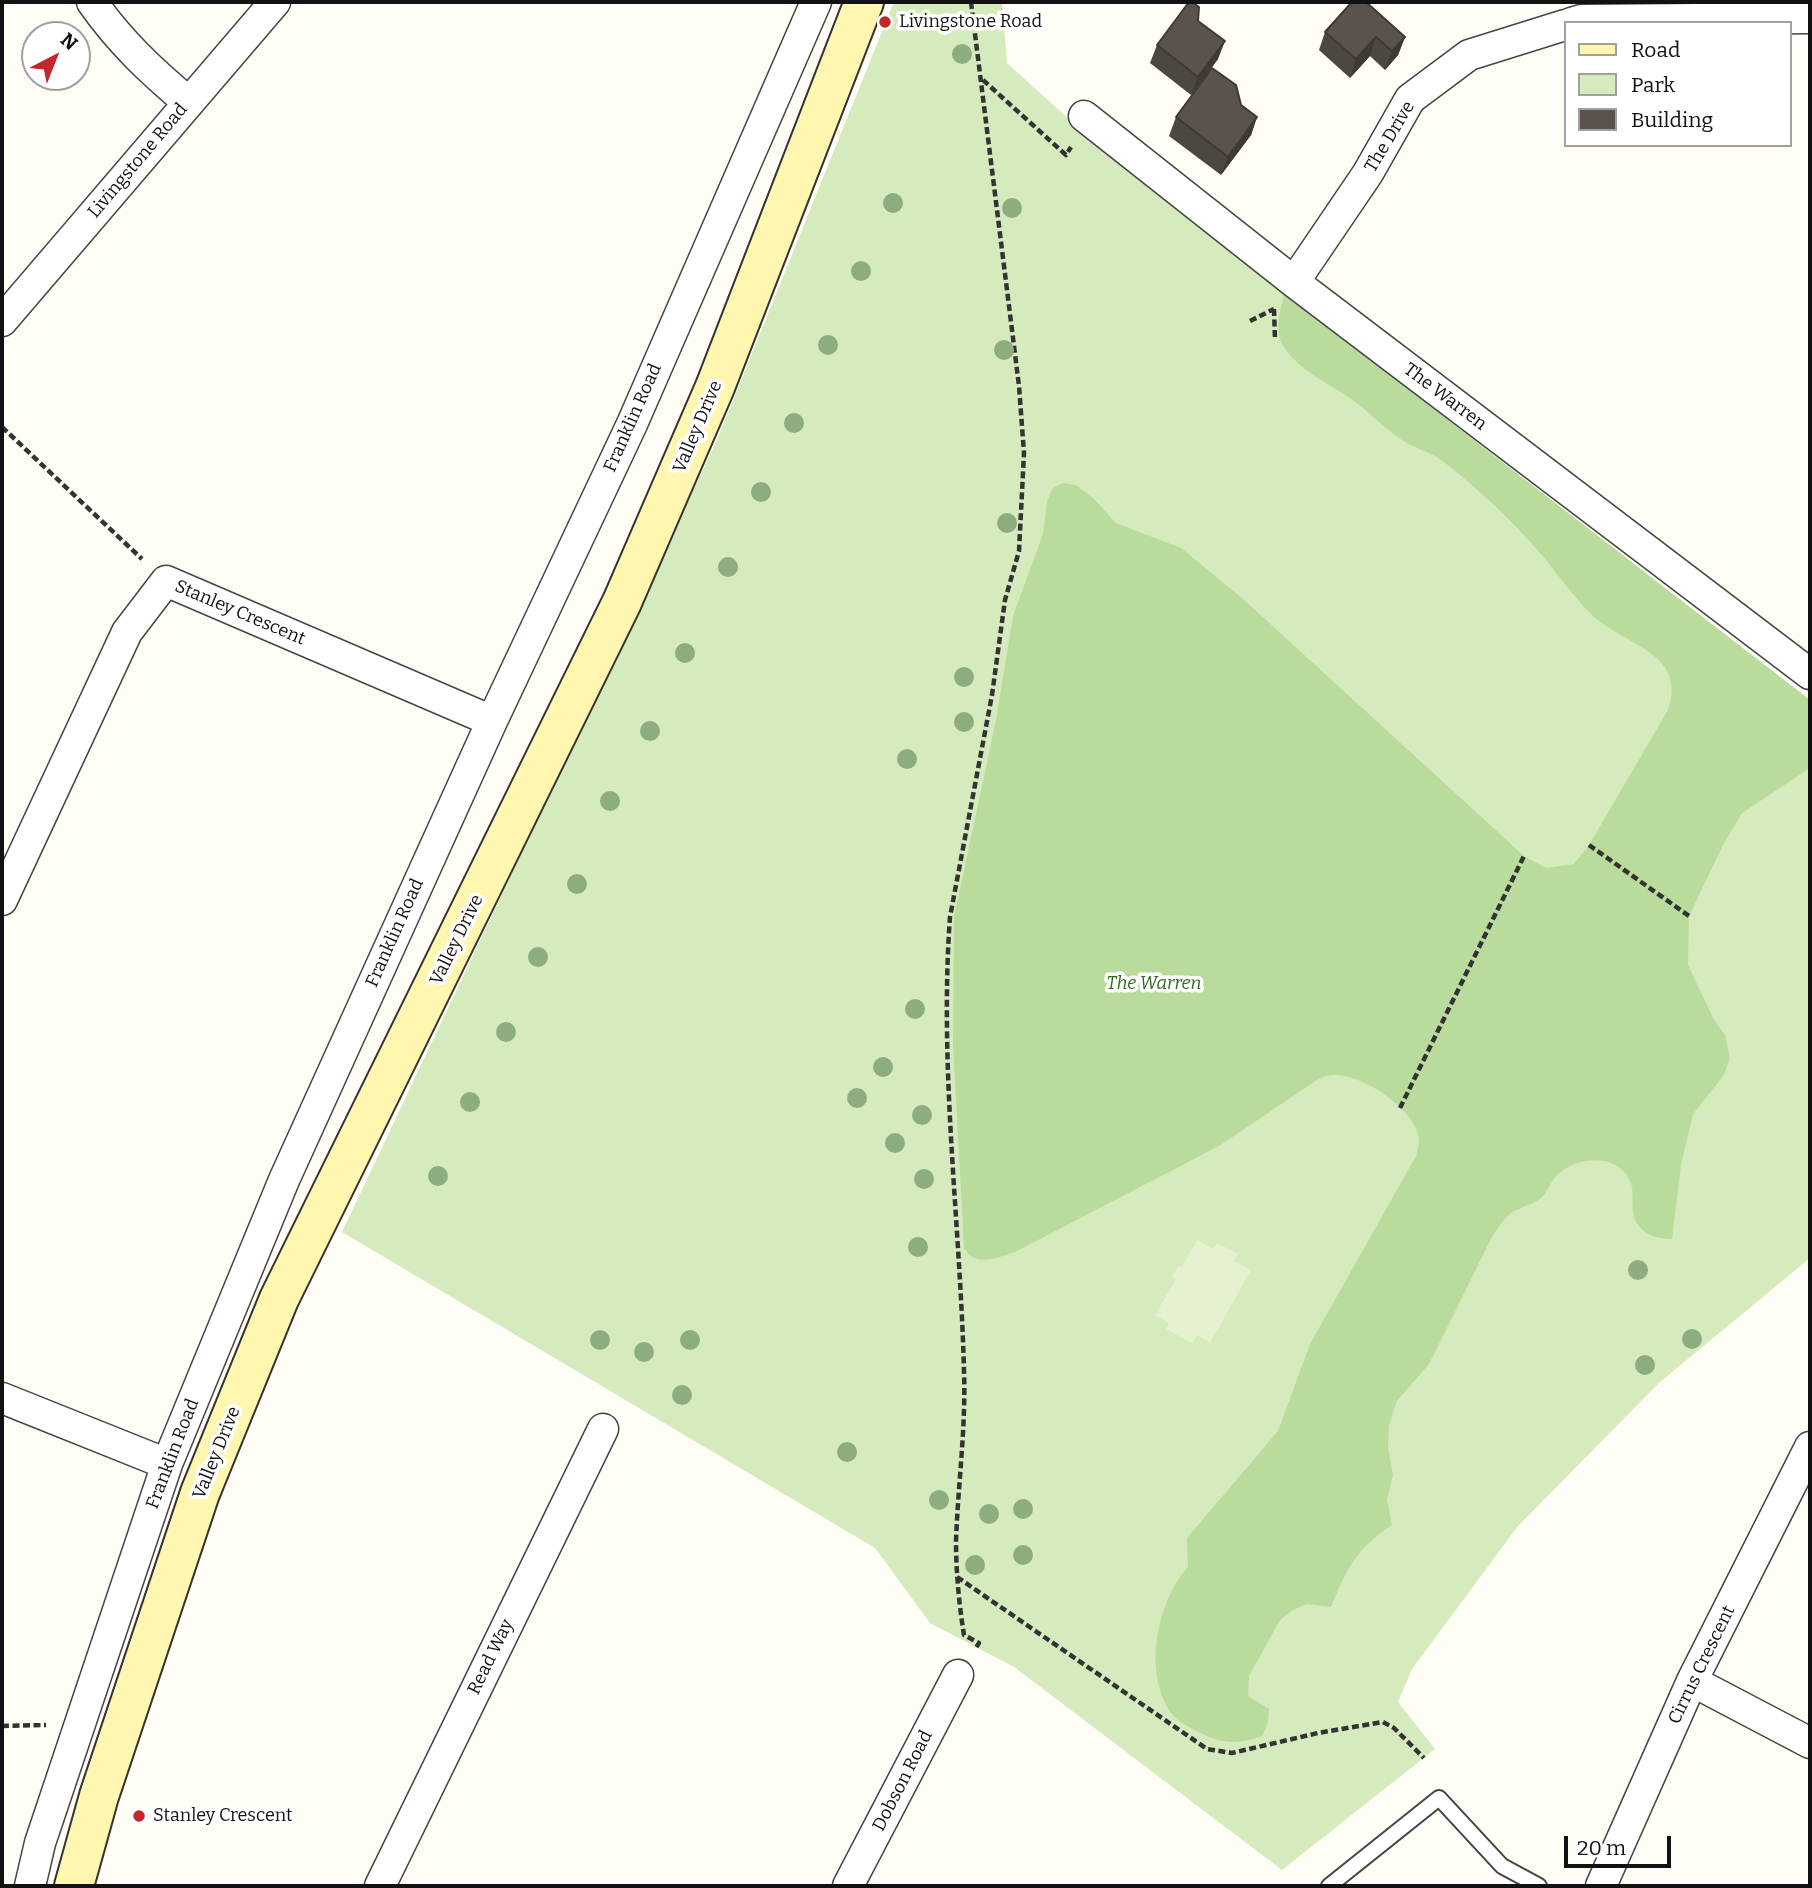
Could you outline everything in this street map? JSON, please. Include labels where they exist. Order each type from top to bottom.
[{"type":"street","points":[[92,2],[144,65],[188,102]]},
{"type":"street","name":"Livingstone Road","points":[[2,321],[275,2]]},
{"type":"street","name":"Franklin Road","points":[[30,1886],[40,1843],[167,1464],[284,1180],[492,721],[632,424],[817,2]]},
{"type":"street","name":"Valley Drive","points":[[75,1886],[99,1796],[200,1493],[279,1299],[622,602],[715,387],[864,2]]},
{"type":"street","points":[[1578,21],[1810,18]]},
{"type":"street","name":"The Drive","points":[[1294,282],[1368,173],[1410,99],[1469,55],[1563,26]]},
{"type":"street","name":"The Warren","points":[[1087,118],[1294,282],[1810,674]]},
{"type":"street","name":"Stanley Crescent","points":[[2,901],[127,632],[166,581],[492,721]]},
{"type":"street","points":[[2,1398],[167,1464]]},
{"type":"street","name":"Read Way","points":[[380,1886],[603,1429]]},
{"type":"street","name":"Cirrus Crescent","points":[[1601,1886],[1692,1681],[1810,1447]]},
{"type":"street","name":"Dobson Road","points":[[848,1886],[958,1675]]},
{"type":"street","points":[[1692,1681],[1810,1743]]},
{"type":"lane","points":[[1329,1886],[1439,1798],[1502,1866],[1539,1886]]},
{"type":"path","points":[[958,1675],[979,1643],[964,1635],[957,1576],[956,1541],[965,1393],[947,1045],[948,949],[950,917],[992,695],[1005,600],[1019,551],[1024,453],[1019,386],[985,120],[983,79],[971,2]]},
{"type":"path","points":[[983,79],[1066,155],[1087,118]]},
{"type":"path","points":[[1274,309],[1275,340]]},
{"type":"path","points":[[2,427],[166,581]]},
{"type":"path","points":[[1590,845],[1689,916]]},
{"type":"path","points":[[1400,1108],[1524,856]]},
{"type":"path","points":[[957,1576],[1207,1749],[1232,1753],[1318,1733],[1383,1722],[1394,1728],[1424,1758]]},
{"type":"path","points":[[2,1726],[79,1725]]},
{"type":"green space","name":"The Warren","points":[[894,2],[1002,2],[1007,63],[1082,131],[1285,294],[1810,700],[1810,1258],[1660,1382],[1518,1526],[1412,1669],[1398,1702],[1435,1749],[1282,1870],[1014,1667],[930,1623],[875,1548],[342,1232],[717,440]]},
{"type":"green space","points":[[1285,294],[1810,700],[1810,768],[1742,813],[1723,845],[1689,916],[1688,965],[1714,1020],[1725,1035],[1730,1058],[1724,1075],[1693,1114],[1681,1165],[1672,1239],[1653,1236],[1641,1229],[1635,1220],[1632,1188],[1626,1174],[1619,1167],[1601,1160],[1580,1162],[1562,1171],[1540,1198],[1514,1211],[1505,1219],[1493,1235],[1429,1364],[1397,1401],[1389,1425],[1388,1447],[1393,1475],[1387,1499],[1392,1525],[1369,1543],[1354,1560],[1331,1607],[1307,1604],[1280,1620],[1249,1676],[1248,1696],[1269,1709],[1268,1722],[1262,1736],[1230,1742],[1207,1736],[1181,1722],[1172,1714],[1163,1698],[1157,1679],[1156,1659],[1161,1618],[1177,1581],[1188,1567],[1187,1538],[1278,1431],[1310,1344],[1416,1156],[1419,1137],[1406,1113],[1383,1094],[1357,1080],[1344,1076],[1329,1076],[1317,1080],[1219,1146],[1015,1252],[987,1260],[980,1260],[968,1254],[964,1247],[953,1045],[954,917],[996,720],[1013,616],[1043,534],[1047,501],[1053,488],[1063,483],[1076,485],[1094,499],[1116,523],[1181,548],[1242,598],[1524,856],[1546,868],[1574,864],[1589,845],[1668,710],[1672,691],[1669,675],[1661,663],[1649,652],[1591,614],[1529,541],[1457,472],[1440,459],[1400,439],[1353,400],[1309,372],[1293,358],[1282,343],[1278,330]]},
{"type":"green space","points":[[1197,1240],[1213,1249],[1217,1243],[1238,1254],[1234,1261],[1251,1270],[1210,1343],[1197,1335],[1192,1343],[1166,1329],[1169,1323],[1155,1315],[1176,1279],[1172,1277],[1178,1266],[1182,1267]]},
{"type":"building","points":[[1189,2],[1199,7],[1198,21],[1225,41],[1198,77],[1157,45]]},
{"type":"building","points":[[1352,2],[1366,2],[1405,37],[1392,51],[1376,37],[1356,59],[1325,32]]},
{"type":"building","points":[[1212,68],[1236,85],[1241,105],[1257,117],[1228,157],[1176,117]]},
{"type":"place","name":"Livingstone Road","points":[[885,22]]},
{"type":"place","name":"Stanley Crescent","points":[[139,1816]]}]
